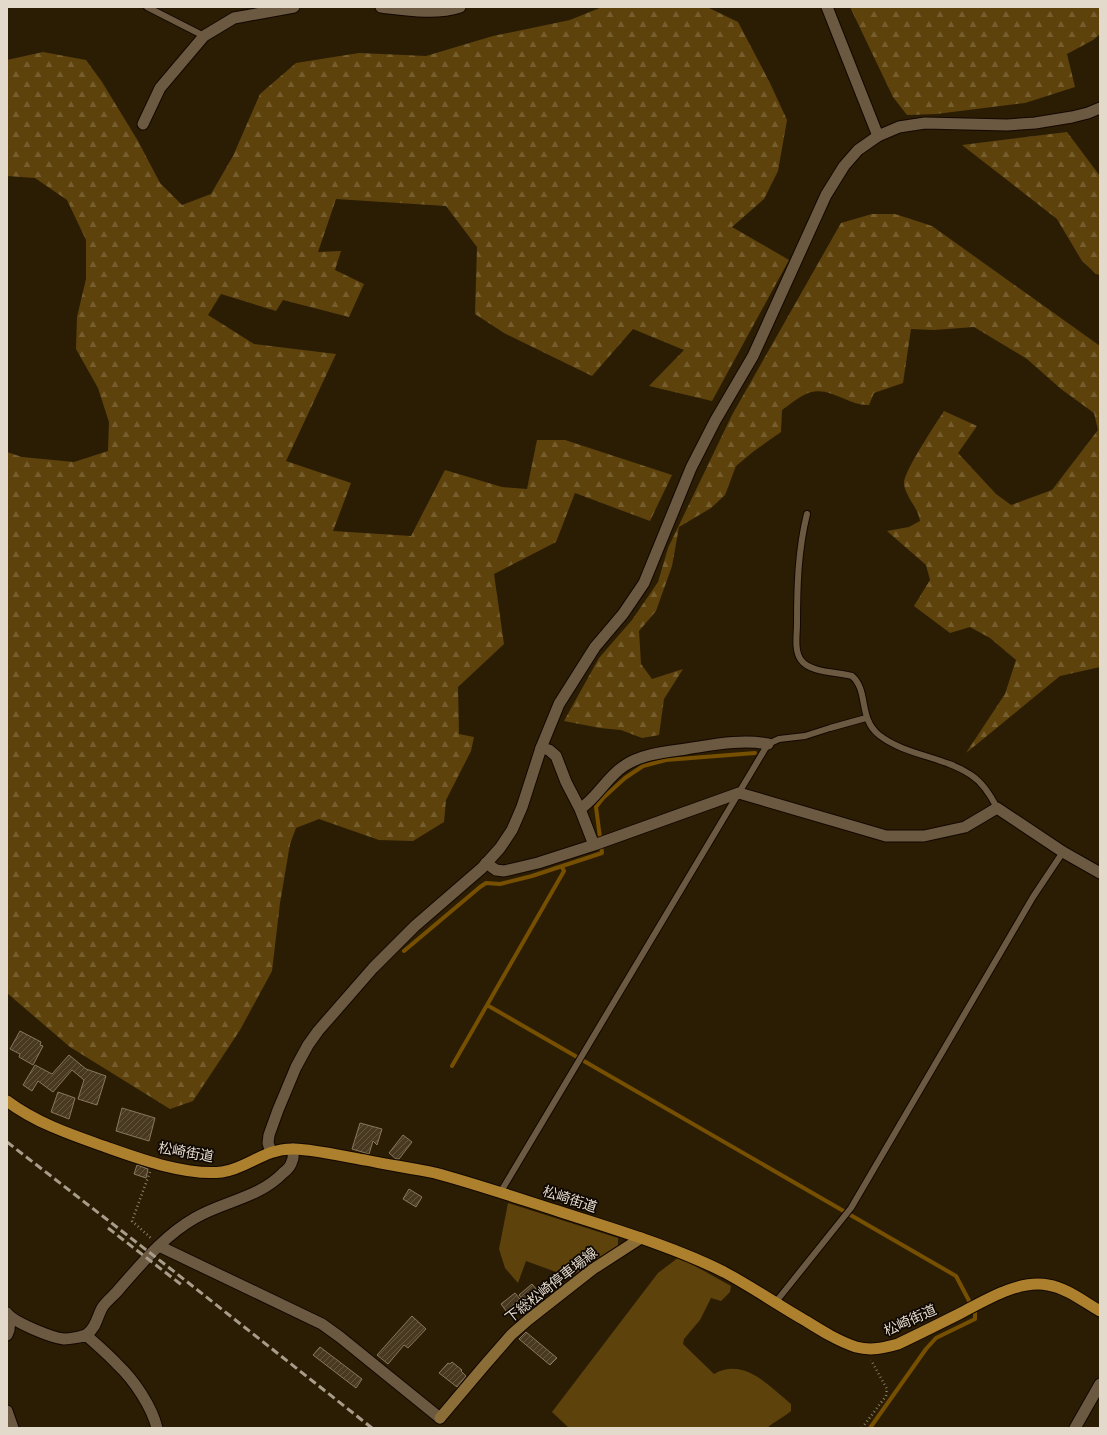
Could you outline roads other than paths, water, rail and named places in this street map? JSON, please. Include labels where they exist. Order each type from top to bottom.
[{"type":"main road","name":"松崎街道","points":[[7,1101],[19,1110],[48,1125],[106,1147],[168,1166],[204,1172],[225,1172],[236,1169],[271,1152],[294,1149],[322,1152],[422,1170],[641,1238],[693,1258],[724,1272],[825,1333],[859,1348],[870,1350],[882,1349],[898,1344],[1005,1291],[1025,1285],[1048,1284],[1061,1289],[1100,1311]]},
{"type":"main road","name":"下総松崎停車場線","points":[[440,1418],[488,1360],[528,1320],[593,1269],[641,1238]]},
{"type":"street","points":[[142,124],[160,88],[204,36],[234,18],[294,7]]},
{"type":"street","points":[[381,7],[407,10],[449,11],[460,7]]},
{"type":"street","points":[[826,7],[878,136]]},
{"type":"street","points":[[271,1152],[268,1143],[269,1135],[278,1110],[296,1067],[318,1030],[373,968],[415,926],[486,864],[500,848],[512,830],[522,807],[540,748],[560,704],[595,647],[623,614],[644,583],[691,468],[715,421],[753,356],[826,196],[844,166],[858,150],[878,136],[899,127],[925,123],[1007,125],[1035,123],[1072,117],[1100,108]]},
{"type":"street","points":[[580,809],[587,805],[612,776],[634,760],[658,753],[721,743],[759,742],[768,744]]},
{"type":"street","points":[[540,748],[549,750],[556,756],[566,782],[580,809],[594,845]]},
{"type":"street","points":[[486,864],[496,870],[504,871],[538,863],[594,845],[739,793],[886,836],[924,836],[965,827],[997,808],[1063,852],[1100,873]]},
{"type":"street","points":[[8,1315],[43,1333],[64,1339],[86,1335],[94,1327],[102,1308],[146,1258],[159,1246],[179,1229],[196,1218],[258,1192],[273,1182],[290,1167],[294,1149]]},
{"type":"street","points":[[159,1246],[322,1324],[440,1418]]},
{"type":"street","points":[[7,1335],[9,1330],[8,1315]]},
{"type":"street","points":[[86,1335],[119,1365],[134,1384],[154,1418],[157,1428]]},
{"type":"street","points":[[1075,1428],[1100,1384]]},
{"type":"street","points":[[7,1411],[13,1428]]},
{"type":"lane","points":[[148,7],[204,36]]},
{"type":"lane","points":[[806,514],[797,582],[797,642],[800,659],[805,664],[813,668],[852,676],[856,679],[866,718],[872,728],[879,735],[901,749],[952,764],[972,775],[989,793],[997,808]]},
{"type":"lane","points":[[500,1193],[768,744],[779,739],[805,736],[866,718]]},
{"type":"lane","points":[[775,1303],[851,1208],[1029,904],[1063,852]]},
{"type":"waterway","points":[[404,951],[486,883],[500,884],[532,876],[602,853],[596,807],[603,798],[625,778],[643,766],[666,760],[755,753]]},
{"type":"waterway","points":[[452,1066],[564,871],[562,867]]},
{"type":"waterway","points":[[487,1005],[956,1276],[975,1312],[975,1319],[936,1338],[926,1349],[870,1428]]},
{"type":"railway","points":[[7,1142],[372,1428]]},
{"type":"railway","points":[[108,1228],[183,1286]]}]
